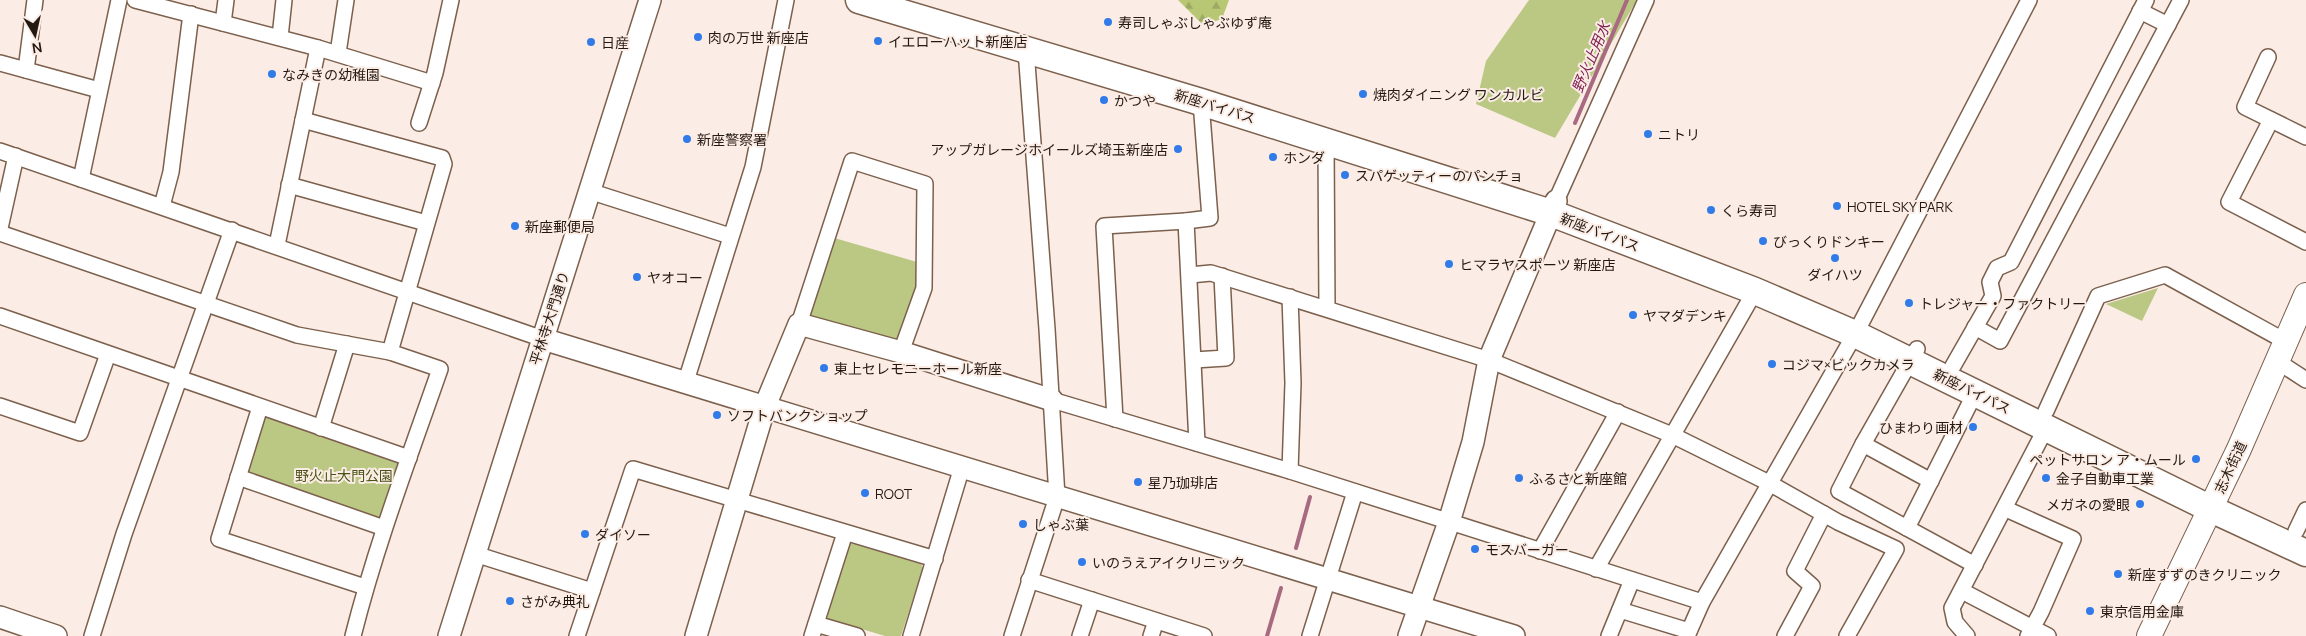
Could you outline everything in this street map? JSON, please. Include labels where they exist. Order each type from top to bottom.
[{"type":"highway","name":"新座バイパス","points":[[859,0],[1202,102],[1326,142],[1667,241],[1913,355],[1975,392],[2046,420],[2214,501],[2304,533]]},
{"type":"highway","name":"新座バイパス","points":[[906,0],[1553,207],[1755,291],[1858,329]]},
{"type":"highway","name":"新座バイパス","points":[[1913,355],[1953,366],[2046,420]]},
{"type":"main road","name":"志木街道","points":[[2149,636],[2214,501],[2306,295]]},
{"type":"street","points":[[26,70],[35,0]]},
{"type":"street","points":[[81,179],[119,0]]},
{"type":"street","points":[[138,0],[338,53],[432,83]]},
{"type":"street","points":[[223,22],[226,0]]},
{"type":"street","points":[[280,37],[284,0]]},
{"type":"street","points":[[338,53],[346,0]]},
{"type":"street","points":[[419,122],[432,83],[451,0]]},
{"type":"street","name":"平林寺大門通り","points":[[449,636],[650,0]]},
{"type":"street","points":[[686,381],[753,167],[786,0]]},
{"type":"street","points":[[1409,636],[1449,522],[1473,442],[1488,360],[1553,207],[1646,0]]},
{"type":"street","points":[[1620,610],[1688,634],[1702,602],[1858,329],[2029,0]]},
{"type":"street","points":[[1976,327],[2000,341],[2181,0]]},
{"type":"street","points":[[1953,366],[1993,296],[1990,282],[1997,268],[2011,262],[2143,6],[2168,25]]},
{"type":"street","points":[[162,206],[171,172],[191,14]]},
{"type":"street","points":[[276,245],[318,48]]},
{"type":"street","points":[[1012,636],[1056,497],[1052,400],[1026,50]]},
{"type":"street","points":[[2268,57],[2244,107],[2306,137]]},
{"type":"street","points":[[0,63],[100,90]]},
{"type":"street","points":[[1115,419],[1104,226],[1210,218],[1202,102]]},
{"type":"street","points":[[303,120],[442,158],[444,164],[390,352]]},
{"type":"street","points":[[2271,120],[2229,202],[2306,242]]},
{"type":"street","points":[[1326,142],[1327,308]]},
{"type":"street","points":[[0,151],[543,339],[686,381],[1056,497],[1419,607],[1476,630],[1514,636]]},
{"type":"street","points":[[0,228],[16,156]]},
{"type":"street","points":[[696,636],[765,406],[799,324],[852,161],[925,184],[924,288],[901,352]]},
{"type":"street","points":[[289,185],[426,223]]},
{"type":"street","points":[[590,191],[730,236]]},
{"type":"street","points":[[1186,220],[1197,443]]},
{"type":"street","points":[[92,636],[124,534],[232,230]]},
{"type":"street","points":[[0,234],[297,335],[390,352],[440,369],[384,528],[365,587],[353,636]]},
{"type":"street","points":[[1190,275],[1211,273],[1222,276],[1488,360],[1672,435],[1896,549],[1847,636]]},
{"type":"street","points":[[1967,636],[1955,622],[1952,608],[2006,509],[2098,296],[2165,275],[2281,351],[2306,380]]},
{"type":"street","points":[[1194,360],[1226,358],[1222,276]]},
{"type":"street","points":[[1596,569],[1755,291]]},
{"type":"street","points":[[1290,297],[1293,383],[1290,471]]},
{"type":"street","points":[[0,316],[409,458]]},
{"type":"street","points":[[799,324],[901,352],[1052,400],[1290,471],[1702,602]]},
{"type":"street","points":[[321,428],[348,344]]},
{"type":"street","points":[[0,406],[80,433],[108,354]]},
{"type":"street","points":[[1913,355],[1863,444],[1839,492],[1975,565]]},
{"type":"street","points":[[1907,528],[1975,392]]},
{"type":"street","points":[[260,407],[219,539],[365,587]]},
{"type":"street","points":[[1540,551],[1618,412]]},
{"type":"street","points":[[1863,444],[1931,480]]},
{"type":"street","points":[[911,636],[962,467]]},
{"type":"street","points":[[577,636],[634,470],[934,559]]},
{"type":"street","points":[[238,477],[384,528]]},
{"type":"street","points":[[1310,636],[1354,492]]},
{"type":"street","points":[[2006,509],[2073,539],[2041,612],[2030,632]]},
{"type":"street","points":[[1785,636],[1812,586],[1795,571],[1824,514]]},
{"type":"street","points":[[845,533],[814,630],[857,636]]},
{"type":"street","points":[[475,554],[592,591]]},
{"type":"street","points":[[1029,580],[1204,636]]},
{"type":"street","points":[[1609,636],[1632,580]]},
{"type":"street","points":[[1962,591],[2030,632],[2048,636]]},
{"type":"street","points":[[1080,636],[1092,600]]},
{"type":"street","points":[[0,617],[56,636]]},
{"type":"street","points":[[1151,636],[1156,621]]},
{"type":"green space","points":[[1178,0],[1229,0],[1222,19],[1203,25]]},
{"type":"green space","points":[[1529,0],[1637,0],[1555,138],[1476,104],[1486,61]]},
{"type":"green space","points":[[831,237],[917,262],[918,288],[899,342],[809,318],[807,312]]},
{"type":"green space","points":[[2158,288],[2142,321],[2106,304]]},
{"type":"green space","name":"野火止大門公園","points":[[260,407],[409,458],[384,528],[238,477]]},
{"type":"green space","points":[[853,543],[921,564],[923,568],[901,636],[885,636],[828,619],[827,616],[850,544]]},
{"type":"waterway","name":"野火止用水","points":[[1575,123],[1627,0]]},
{"type":"waterway","points":[[1296,548],[1310,497]]},
{"type":"waterway","points":[[1267,636],[1281,588]]},
{"type":"place","name":"寿司しゃぶしゃぶゆず庵","points":[[1108,22]]},
{"type":"place","name":"肉の万世 新座店","points":[[698,37]]},
{"type":"place","name":"イエローハット新座店","points":[[878,41]]},
{"type":"place","name":"日産","points":[[591,42]]},
{"type":"place","name":"なみきの幼稚園","points":[[272,74]]},
{"type":"place","name":"焼肉ダイニング ワンカルビ","points":[[1363,94]]},
{"type":"place","name":"かつや","points":[[1104,100]]},
{"type":"place","name":"ニトリ","points":[[1648,134]]},
{"type":"place","name":"新座警察署","points":[[687,139]]},
{"type":"place","name":"アップガレージホイールズ埼玉新座店","points":[[1178,149]]},
{"type":"place","name":"ホンダ","points":[[1273,157]]},
{"type":"place","name":"スパゲッティーのパンチョ","points":[[1345,175]]},
{"type":"place","name":"HOTEL SKY PARK","points":[[1837,206]]},
{"type":"place","name":"くら寿司","points":[[1711,210]]},
{"type":"place","name":"新座郵便局","points":[[515,226]]},
{"type":"place","name":"びっくりドンキー","points":[[1763,241]]},
{"type":"place","name":"ダイハツ","points":[[1835,258]]},
{"type":"place","name":"ヒマラヤスポーツ 新座店","points":[[1449,264]]},
{"type":"place","name":"ヤオコー","points":[[637,277]]},
{"type":"place","name":"トレジャー・ファクトリー","points":[[1909,303]]},
{"type":"place","name":"ヤマダデンキ","points":[[1633,315]]},
{"type":"place","name":"コジマ×ビックカメラ","points":[[1772,364]]},
{"type":"place","name":"東上セレモニーホール新座","points":[[824,368]]},
{"type":"place","name":"ソフトバンクショップ","points":[[717,415]]},
{"type":"place","name":"ひまわり画材","points":[[1973,427]]},
{"type":"place","name":"ペットサロン ア・ムール","points":[[2196,459]]},
{"type":"place","name":"ふるさと新座館","points":[[1519,478]]},
{"type":"place","name":"金子自動車工業","points":[[2046,478]]},
{"type":"place","name":"星乃珈琲店","points":[[1138,482]]},
{"type":"place","name":"ROOT","points":[[865,493]]},
{"type":"place","name":"メガネの愛眼","points":[[2140,504]]},
{"type":"place","name":"しゃぶ葉","points":[[1023,524]]},
{"type":"place","name":"ダイソー","points":[[585,534]]},
{"type":"place","name":"モスバーガー","points":[[1475,549]]},
{"type":"place","name":"いのうえアイクリニック","points":[[1082,562]]},
{"type":"place","name":"新座すずのきクリニック","points":[[2118,574]]},
{"type":"place","name":"さがみ典礼","points":[[510,601]]},
{"type":"place","name":"東京信用金庫","points":[[2090,611]]}]
